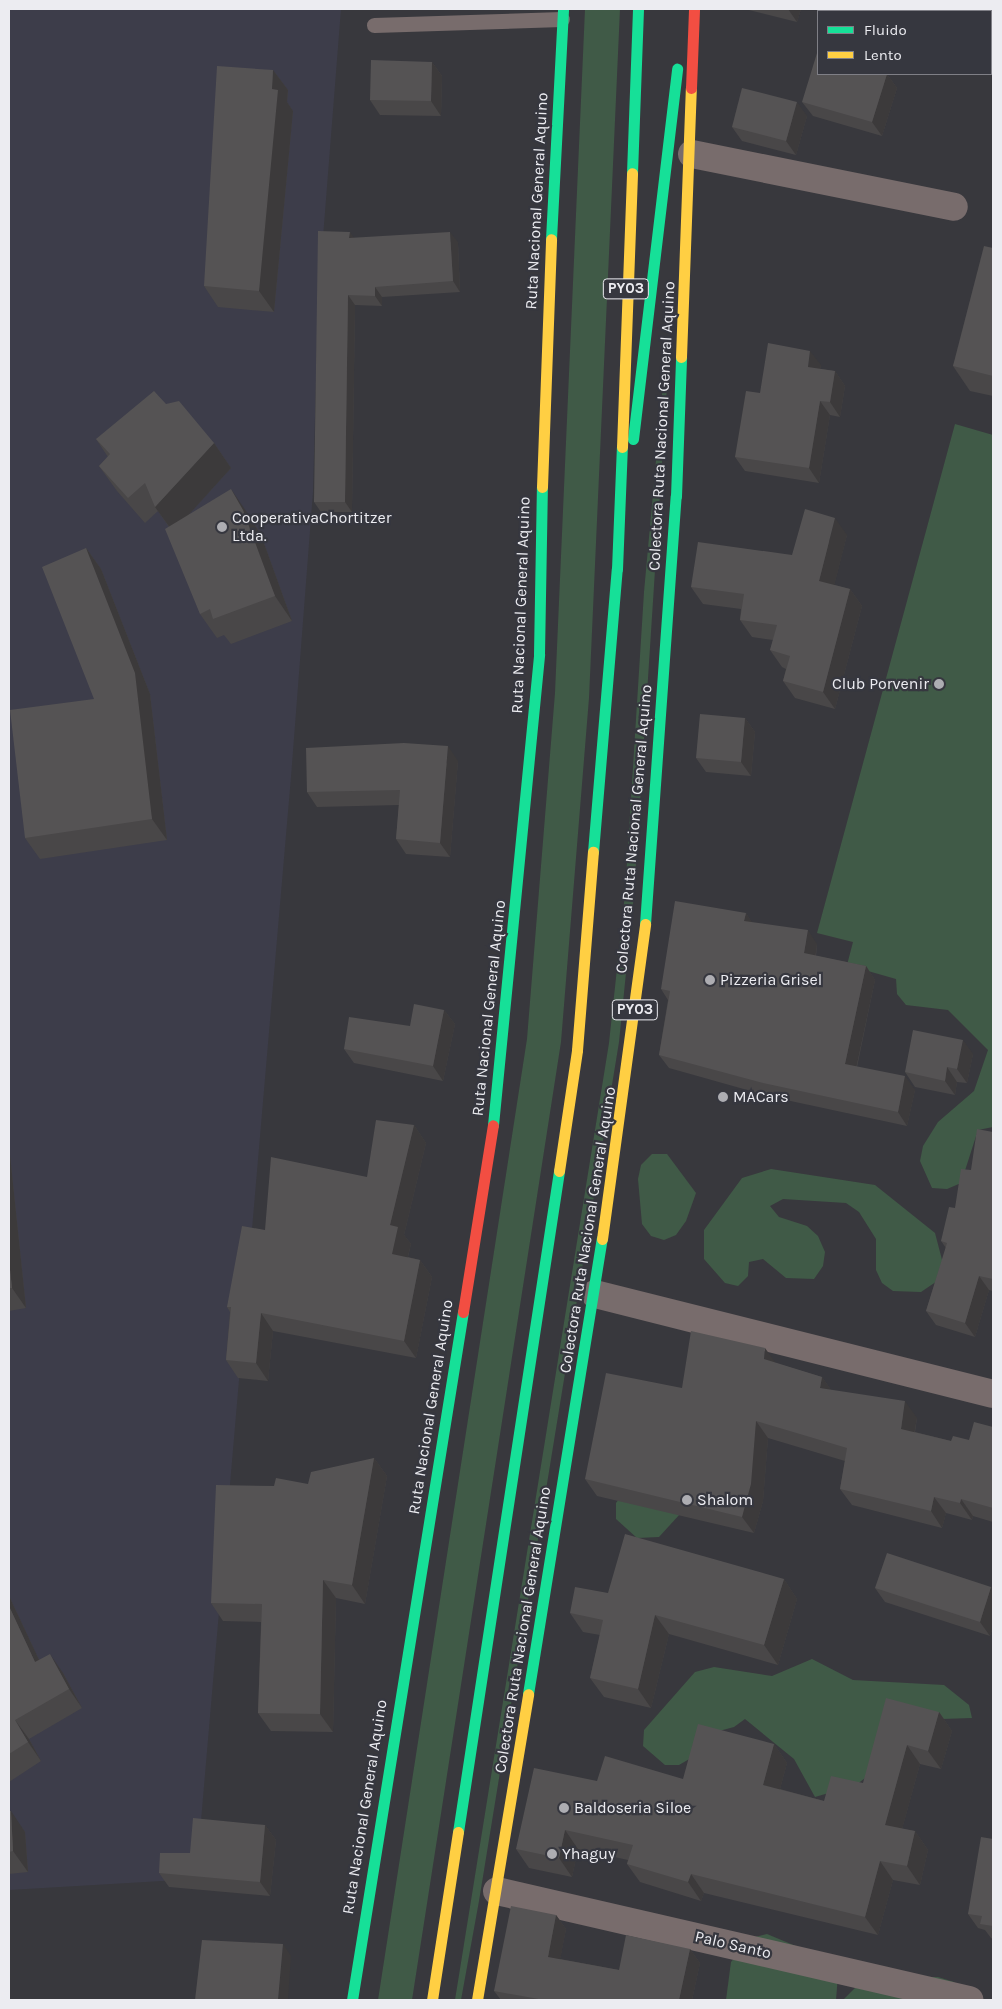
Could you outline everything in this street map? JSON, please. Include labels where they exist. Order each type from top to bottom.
[{"type":"main road","name":"PY03","points":[[432,2000],[577,1050],[617,569],[638,9]]},
{"type":"main road","points":[[617,569],[685,9]]},
{"type":"main road","name":"Colectora Ruta Nacional General Aquino","points":[[477,2000],[497,1890],[595,1294],[645,923],[676,496],[692,154],[694,9]]},
{"type":"main road","name":"Ruta Nacional General Aquino","points":[[352,2000],[496,1104],[539,654],[544,383],[563,14]]},
{"type":"street","points":[[692,154],[954,207]]},
{"type":"street","points":[[595,1294],[993,1394]]},
{"type":"street","name":"Palo Santo","points":[[497,1890],[970,2000]]},
{"type":"lane","points":[[374,25],[563,14]]},
{"type":"shaded area","points":[[9,9],[341,9],[318,301],[313,492],[291,777],[196,1879],[9,1890]]},
{"type":"green space","points":[[585,9],[620,9],[589,698],[561,1042],[412,2000],[378,2000],[527,1039],[555,693]]},
{"type":"green space","points":[[668,370],[634,894],[619,1042],[479,1901],[461,2000],[455,2000],[609,1043],[625,894],[644,592],[664,373]]},
{"type":"green space","name":"Club Porvenir","points":[[955,424],[993,435],[993,1127],[978,1130],[961,1183],[947,1189],[932,1188],[920,1161],[923,1146],[938,1122],[974,1091],[988,1050],[948,1010],[906,1005],[897,994],[896,979],[847,965],[853,942],[817,933]]},
{"type":"green space","points":[[652,1154],[667,1154],[696,1193],[686,1221],[676,1235],[664,1240],[651,1236],[642,1224],[638,1179],[641,1165]]},
{"type":"green space","points":[[771,1169],[875,1185],[935,1233],[946,1275],[921,1292],[893,1291],[882,1283],[876,1270],[876,1239],[859,1212],[846,1203],[783,1199],[770,1206],[779,1217],[807,1226],[818,1236],[825,1252],[823,1266],[814,1279],[786,1278],[763,1259],[749,1262],[748,1276],[738,1286],[725,1283],[704,1259],[704,1230],[742,1178]]},
{"type":"green space","points":[[626,1490],[680,1514],[659,1537],[637,1538],[616,1519],[616,1503]]},
{"type":"green space","points":[[812,1659],[853,1680],[944,1685],[969,1705],[972,1718],[942,1719],[856,1785],[815,1797],[794,1759],[745,1719],[734,1727],[704,1735],[693,1744],[691,1758],[679,1765],[665,1765],[643,1746],[644,1730],[695,1672],[714,1667],[772,1676]]},
{"type":"green space","points":[[767,1934],[810,1952],[838,1975],[836,2000],[726,2000],[731,1962],[751,1938]]},
{"type":"green space","points":[[877,1977],[938,1977],[954,1982],[969,2000],[843,2000],[862,1981]]},
{"type":"building","points":[[817,53],[817,75],[887,75],[872,122],[802,102]]},
{"type":"building","points":[[371,60],[432,62],[431,101],[370,100]]},
{"type":"building","points":[[217,66],[273,70],[272,89],[278,90],[259,291],[204,286]]},
{"type":"building","points":[[742,88],[797,102],[786,141],[732,127]]},
{"type":"building","points":[[318,231],[350,232],[349,238],[450,232],[453,281],[375,287],[375,296],[348,295],[345,502],[314,502]]},
{"type":"building","points":[[984,246],[993,248],[993,376],[953,366]]},
{"type":"building","points":[[768,343],[810,351],[808,367],[835,371],[830,402],[820,401],[809,468],[735,457],[746,391],[760,393]]},
{"type":"building","points":[[154,391],[166,404],[179,401],[214,443],[155,507],[145,483],[128,498],[99,466],[110,454],[96,439]]},
{"type":"building","points":[[231,489],[243,510],[275,596],[213,619],[210,609],[200,614],[165,529]]},
{"type":"building","points":[[805,509],[835,518],[819,581],[850,589],[823,692],[783,681],[790,656],[770,650],[777,625],[740,620],[744,594],[691,587],[698,542],[792,555]]},
{"type":"building","points":[[86,548],[135,673],[152,819],[25,838],[10,710],[94,699],[42,567]]},
{"type":"building","points":[[700,714],[745,718],[741,762],[696,758]]},
{"type":"building","points":[[404,743],[448,746],[440,843],[396,839],[400,790],[307,792],[306,748]]},
{"type":"building","points":[[675,901],[746,913],[744,921],[808,930],[804,953],[866,966],[845,1064],[905,1076],[898,1112],[763,1083],[659,1055],[670,991],[661,989]]},
{"type":"building","points":[[414,1004],[444,1010],[433,1066],[344,1049],[349,1017],[410,1026]]},
{"type":"building","points":[[913,1030],[963,1040],[957,1069],[947,1067],[945,1081],[905,1072]]},
{"type":"building","points":[[376,1120],[414,1125],[390,1225],[398,1227],[392,1254],[420,1260],[404,1341],[261,1313],[256,1363],[226,1360],[231,1307],[227,1307],[242,1226],[265,1230],[271,1157],[367,1177]]},
{"type":"building","points":[[977,1129],[993,1132],[993,1279],[979,1276],[965,1323],[926,1311],[947,1243],[941,1241],[949,1207],[955,1208],[961,1169],[971,1170]]},
{"type":"building","points":[[9,1260],[12,1288],[9,1288]]},
{"type":"building","points":[[691,1331],[765,1348],[764,1359],[822,1377],[820,1388],[905,1401],[901,1429],[951,1441],[953,1436],[969,1440],[974,1422],[993,1427],[993,1508],[961,1499],[960,1503],[934,1497],[931,1511],[840,1489],[847,1448],[756,1421],[751,1484],[742,1517],[585,1479],[606,1373],[682,1388]]},
{"type":"building","points":[[374,1458],[352,1585],[323,1580],[320,1714],[258,1713],[262,1604],[211,1603],[216,1485],[274,1486],[276,1478],[308,1484],[311,1472]]},
{"type":"building","points":[[625,1534],[784,1579],[764,1645],[655,1615],[638,1689],[590,1678],[603,1620],[570,1613],[575,1587],[608,1593]]},
{"type":"building","points":[[887,1553],[991,1587],[980,1622],[875,1588]]},
{"type":"building","points":[[9,1606],[35,1662],[50,1654],[69,1689],[15,1720],[28,1742],[9,1754]]},
{"type":"building","points":[[886,1698],[939,1712],[928,1751],[907,1745],[885,1825],[915,1831],[907,1866],[880,1861],[865,1917],[691,1874],[688,1882],[627,1864],[633,1845],[565,1830],[559,1858],[516,1849],[534,1768],[597,1781],[605,1756],[683,1779],[698,1724],[774,1744],[763,1785],[824,1801],[831,1776],[863,1783]]},
{"type":"building","points":[[9,1811],[11,1811],[13,1851],[9,1852]]},
{"type":"building","points":[[193,1818],[265,1825],[260,1882],[159,1873],[160,1853],[190,1853]]},
{"type":"building","points":[[981,1837],[993,1839],[993,1926],[980,1924],[982,1916],[968,1914]]},
{"type":"building","points":[[511,1906],[556,1915],[548,1957],[619,1970],[626,1935],[690,1949],[679,2000],[544,2000],[494,1991]]},
{"type":"building","points":[[202,1940],[283,1944],[278,2000],[195,2000]]},
{"type":"traffic: fast","points":[[551,239],[563,9]]},
{"type":"traffic: fast","points":[[632,173],[638,9]]},
{"type":"traffic: fast","points":[[633,439],[677,69]]},
{"type":"traffic: fast","points":[[645,924],[676,496],[681,357]]},
{"type":"traffic: fast","points":[[593,852],[617,569],[622,447]]},
{"type":"traffic: fast","points":[[493,1125],[539,654],[542,487]]},
{"type":"traffic: fast","points":[[458,1832],[559,1171]]},
{"type":"traffic: fast","points":[[528,1694],[602,1239]]},
{"type":"traffic: fast","points":[[352,2000],[463,1312]]},
{"type":"traffic: slow","points":[[681,357],[691,88]]},
{"type":"traffic: slow","points":[[622,447],[632,173]]},
{"type":"traffic: slow","points":[[542,487],[551,239]]},
{"type":"traffic: slow","points":[[559,1171],[577,1050],[593,852]]},
{"type":"traffic: slow","points":[[602,1239],[645,924]]},
{"type":"traffic: slow","points":[[477,2000],[528,1694]]},
{"type":"traffic: slow","points":[[432,2000],[458,1832]]},
{"type":"traffic: jam","points":[[691,88],[694,9]]},
{"type":"traffic: jam","points":[[463,1312],[493,1125]]},
{"type":"place","name":"CooperativaChortitzer Ltda.","points":[[222,527]]},
{"type":"place","name":"Club Porvenir","points":[[939,684]]},
{"type":"place","name":"Pizzeria Grisel","points":[[710,980]]},
{"type":"place","name":"MACars","points":[[723,1097]]},
{"type":"place","name":"Shalom","points":[[687,1500]]},
{"type":"place","name":"Baldoseria Siloe","points":[[564,1808]]},
{"type":"place","name":"Yhaguy","points":[[552,1854]]}]
